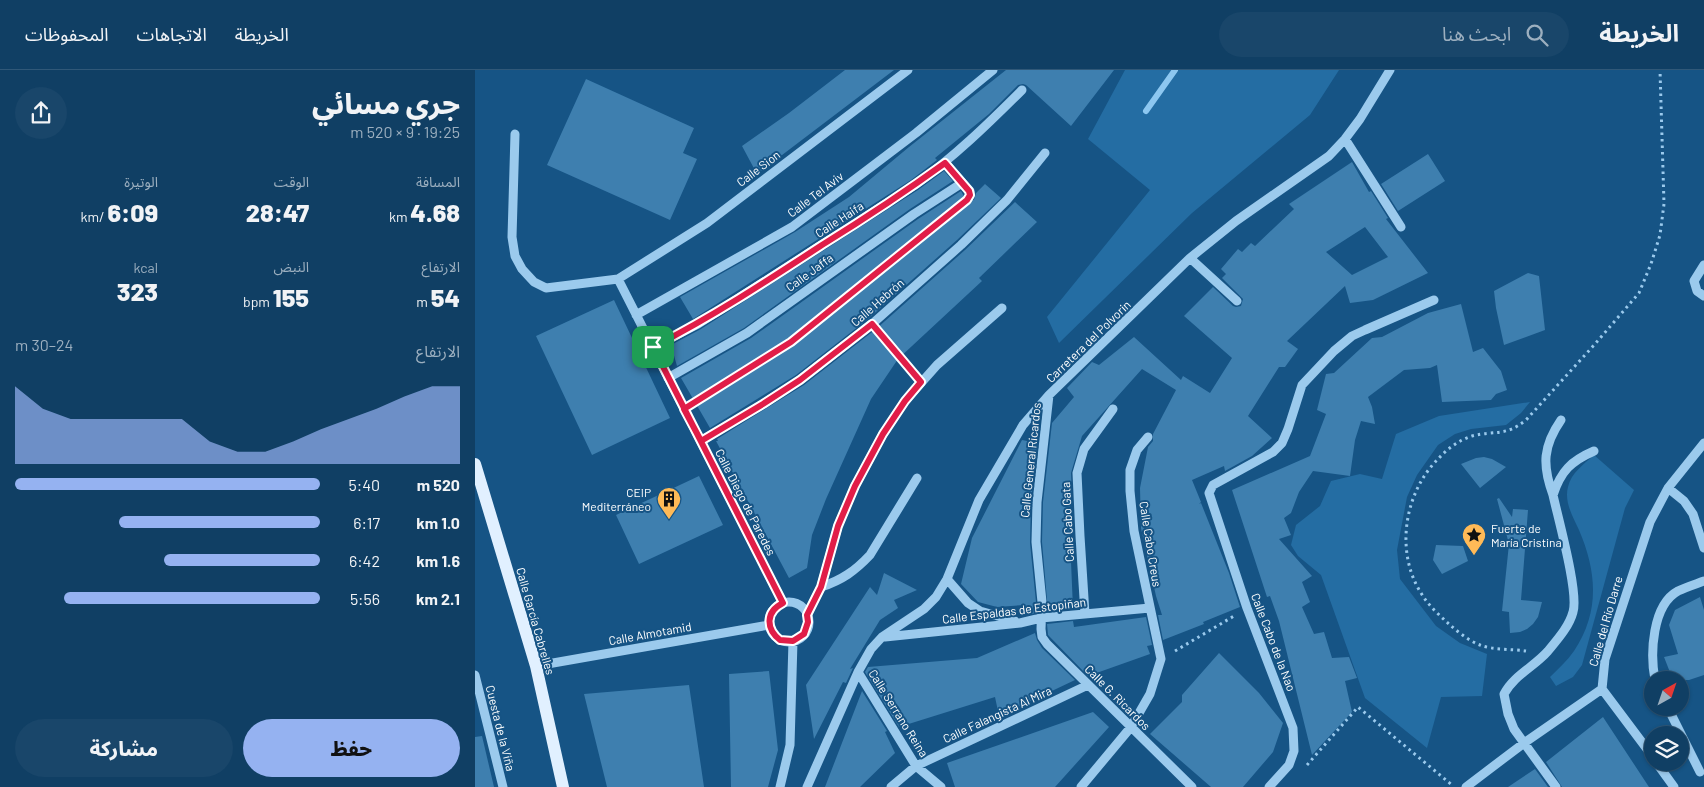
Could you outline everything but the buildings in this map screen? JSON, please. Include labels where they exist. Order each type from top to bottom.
[{"type":"main road","name":"Calle García Cabrelles","points":[[475,464],[536,666],[563,787]]},
{"type":"street","name":"Calle Sion","points":[[618,279],[707,223],[908,70]]},
{"type":"street","name":"Calle Tel Aviv","points":[[636,315],[792,227],[916,133],[993,70]]},
{"type":"street","name":"Carretera del Polvorin","points":[[807,787],[858,672],[871,649],[882,637],[925,609],[936,597],[947,579],[979,500],[1023,425],[1049,395],[1190,258],[1237,221],[1329,156],[1360,120],[1390,70]]},
{"type":"street","name":"Calle Haifa","points":[[653,347],[698,324],[901,194],[945,163],[1023,90]]},
{"type":"street","points":[[515,134],[512,237],[515,256],[522,270],[534,282],[547,288],[618,279]]},
{"type":"street","points":[[1345,139],[1401,227]]},
{"type":"street","name":"Calle Hebrón","points":[[701,441],[800,380],[872,324],[961,245],[1007,200],[1045,153]]},
{"type":"street","points":[[945,163],[969,191],[970,195]]},
{"type":"street","name":"Calle Jaffa","points":[[668,378],[747,333],[914,214],[962,183]]},
{"type":"street","points":[[1190,258],[1237,301]]},
{"type":"street","points":[[1704,265],[1694,281],[1697,291],[1704,296]]},
{"type":"street","name":"Calle Diego de Paredes","points":[[618,279],[783,603]]},
{"type":"street","name":"Calle Cabo de la Nao","points":[[1269,787],[1289,765],[1294,751],[1293,728],[1247,608],[1209,493],[1213,485],[1273,452],[1281,443],[1288,429],[1302,385],[1334,351],[1359,333],[1434,300]]},
{"type":"street","points":[[807,615],[795,603],[783,603],[773,609],[770,614],[769,625],[771,631],[780,640],[793,641],[799,638],[807,628],[807,615],[821,587],[838,526],[855,486],[883,434],[905,401],[921,382],[1002,308]]},
{"type":"street","name":"Calle General Ricardos","points":[[1041,618],[1042,602],[1036,542],[1037,502],[1049,395]]},
{"type":"street","name":"Calle Cabo Gata","points":[[1085,614],[1079,536],[1077,473],[1083,449],[1113,409]]},
{"type":"street","points":[[1556,787],[1515,729],[1508,714],[1504,694],[1509,685],[1546,653],[1566,627],[1575,603],[1574,590],[1553,495],[1547,480],[1545,464],[1547,448],[1552,433],[1561,420]]},
{"type":"street","name":"Calle Cabo Creus","points":[[1148,437],[1137,450],[1130,470],[1130,490],[1134,531],[1161,659]]},
{"type":"street","name":"Calle del Río Darre","points":[[1602,689],[1605,659],[1650,522],[1667,488],[1704,442]]},
{"type":"street","points":[[1553,495],[1558,480],[1567,467],[1580,457],[1594,451]]},
{"type":"street","points":[[821,587],[848,575],[870,555],[917,478]]},
{"type":"street","points":[[1667,488],[1684,501],[1693,514],[1704,548]]},
{"type":"street","points":[[947,579],[968,603],[980,611],[1020,623]]},
{"type":"street","points":[[1653,671],[1653,643],[1662,607],[1678,591],[1704,581]]},
{"type":"street","name":"Calle Espaldas de Estopiñan","points":[[882,637],[1020,623],[1041,618],[1150,608]]},
{"type":"street","name":"Calle G. Ricardos","points":[[1041,618],[1042,637],[1047,644],[1192,787]]},
{"type":"street","name":"Calle Almotamid","points":[[536,666],[769,625]]},
{"type":"street","points":[[780,787],[790,745],[793,641]]},
{"type":"street","points":[[1081,787],[1131,727],[1150,694],[1161,659]]},
{"type":"street","name":"Calle Serrano Reina","points":[[858,672],[916,766],[941,787]]},
{"type":"street","name":"Cuesta de la Viña","points":[[475,675],[503,787]]},
{"type":"street","name":"Calle Falangista Al Mira","points":[[891,787],[916,766],[1088,685]]},
{"type":"street","points":[[1466,787],[1524,743],[1602,689],[1644,745]]},
{"type":"street","points":[[1672,716],[1700,772]]},
{"type":"street","points":[[1663,771],[1675,787]]},
{"type":"path","points":[[1546,653],[1481,646],[1458,632],[1437,614],[1421,592],[1412,574],[1407,554],[1406,533],[1409,513],[1421,481],[1437,459],[1453,445],[1473,436],[1506,432],[1526,420],[1639,293],[1660,235],[1664,204],[1660,70]]},
{"type":"path","points":[[684,409],[791,342],[967,200],[970,195]]},
{"type":"path","points":[[872,324],[921,382]]},
{"type":"path","points":[[1161,659],[1247,608]]},
{"type":"path","points":[[1303,769],[1358,707],[1455,787]]},
{"type":"shaded area","points":[[1125,70],[1339,70],[1310,115],[1192,213],[1059,343],[1047,317],[1150,190],[1088,139]]},
{"type":"shaded area","points":[[1530,402],[1521,413],[1506,425],[1471,429],[1455,434],[1438,445],[1417,475],[1407,497],[1397,550],[1400,579],[1436,626],[1460,643],[1487,654],[1482,696],[1441,697],[1427,748],[1365,698],[1321,575],[1298,556],[1291,545],[1296,525],[1320,506],[1331,481],[1360,474],[1382,479],[1396,434],[1439,416]]},
{"type":"shaded area","points":[[1594,455],[1634,490],[1625,508],[1582,665],[1573,677],[1556,686],[1550,677],[1574,651],[1588,622],[1592,607],[1592,576],[1589,561],[1570,509],[1567,493],[1575,473]]},
{"type":"waterway","points":[[1146,111],[1175,70]]},
{"type":"place","name":"CEIP Mediterráneo","points":[[669,520]]},
{"type":"place","name":"Fuerte de María Cristina","points":[[1474,556]]},
{"type":"route","points":[[653,347],[698,324],[915,185],[945,163],[969,191],[970,195],[967,200],[791,342],[684,409],[701,441],[800,380],[872,324],[921,382],[905,401],[883,434],[855,486],[838,526],[827,571],[807,615],[807,628],[804,634],[793,641],[780,640],[771,631],[769,625],[770,614],[773,609],[783,603],[653,347]]}]
